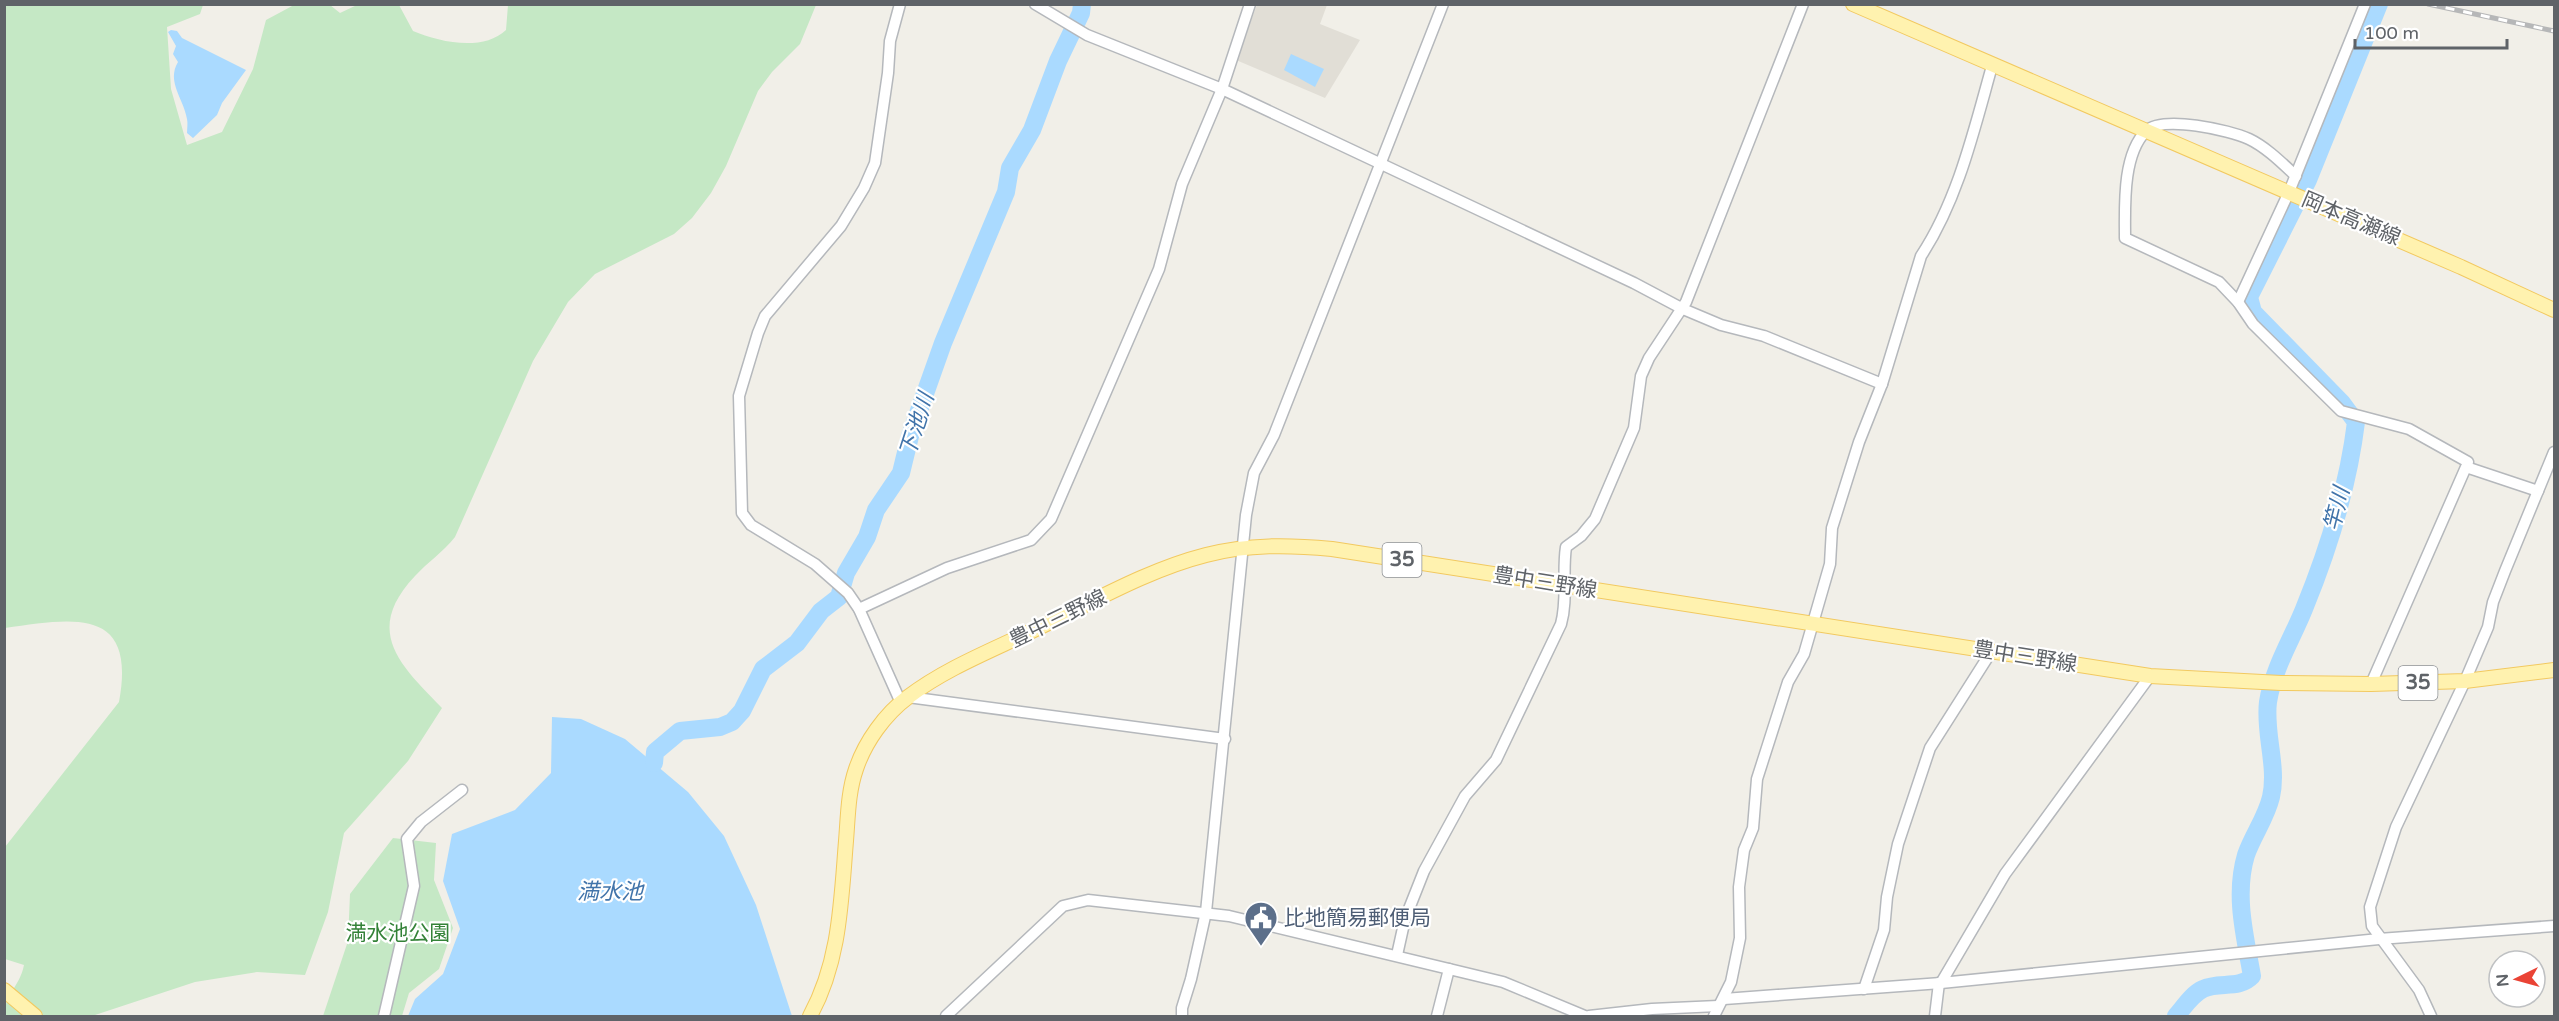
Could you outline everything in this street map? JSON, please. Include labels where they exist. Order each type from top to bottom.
[{"type":"main road","name":"岡本高瀬線","points":[[1853,4],[1992,66],[2289,192],[2554,310]]},
{"type":"main road","name":"豊中三野線","points":[[810,1017],[825,985],[837,946],[849,800],[856,770],[874,734],[905,700],[959,666],[1159,571],[1208,554],[1243,548],[1301,546],[1332,549],[2150,676],[2281,683],[2371,684],[2465,681],[2554,670]]},
{"type":"main road","points":[[4,990],[35,1017]]},
{"type":"street","points":[[900,4],[890,41],[888,73],[875,163],[864,188],[842,226],[765,315],[739,396],[742,513],[751,525],[815,564],[848,593],[859,609],[905,700],[1225,739]]},
{"type":"street","points":[[1035,4],[1087,35],[1222,88],[1634,283],[1683,309],[1721,325],[1764,336],[1882,384]]},
{"type":"street","points":[[859,609],[947,568],[1031,540],[1051,519],[1160,269],[1182,184],[1222,88],[1250,4]]},
{"type":"street","points":[[1182,1017],[1182,1008],[1206,912],[1246,515],[1254,473],[1274,435],[1443,4]]},
{"type":"street","points":[[1397,955],[1405,919],[1424,871],[1465,796],[1496,760],[1561,624],[1565,609],[1563,586],[1566,547],[1581,536],[1595,519],[1634,428],[1641,376],[1649,358],[1683,309],[1803,4]]},
{"type":"street","points":[[2238,302],[2296,176],[2365,4]]},
{"type":"street","points":[[1719,1007],[1731,982],[1740,938],[1739,886],[1744,850],[1753,828],[1757,778],[1788,682],[1804,654],[1813,625],[1830,564],[1832,528],[1859,442],[1882,384],[1921,256],[1932,238],[1967,156],[1992,66]]},
{"type":"street","name":"岡本高瀬線","points":[[2146,131],[2163,124],[2220,129],[2251,140],[2296,176]]},
{"type":"street","points":[[2146,131],[2134,154],[2126,180],[2125,238],[2218,282],[2238,302],[2253,324],[2341,411],[2409,429],[2468,462]]},
{"type":"street","points":[[2432,1017],[2419,990],[2379,939],[2370,919],[2370,907],[2396,827],[2488,627],[2493,602],[2554,452]]},
{"type":"street","points":[[2371,684],[2466,467],[2538,491]]},
{"type":"street","points":[[1864,989],[1884,930],[1887,897],[1898,844],[1926,757],[1991,652]]},
{"type":"street","points":[[1935,1017],[1940,983],[2005,874],[2150,676]]},
{"type":"street","points":[[384,1017],[414,886],[409,862],[408,839],[421,822],[462,790]]},
{"type":"street","points":[[946,1017],[1063,906],[1088,900],[1206,912],[1397,955],[1503,982],[1587,1017],[1652,1009],[1719,1007],[1864,989],[2379,939],[2554,926]]},
{"type":"street","points":[[1437,1017],[1449,969]]},
{"type":"shaded area","points":[[1257,5],[1327,5],[1320,24],[1360,40],[1325,98],[1236,60]]},
{"type":"green space","points":[[5,5],[203,5],[200,14],[167,27],[171,89],[187,145],[222,132],[253,69],[266,20],[294,5],[330,5],[340,13],[357,5],[399,5],[413,31],[435,39],[473,43],[496,37],[506,30],[508,5],[816,5],[800,44],[772,72],[758,91],[726,166],[711,193],[692,218],[674,234],[595,274],[568,302],[533,361],[455,537],[415,576],[400,596],[391,614],[390,631],[393,646],[401,662],[442,708],[408,761],[344,833],[328,912],[305,975],[257,972],[195,982],[92,1016],[5,1016],[9,996],[19,980],[24,965],[5,959],[5,847],[119,702],[122,671],[118,648],[109,634],[94,625],[54,622],[5,628]]},
{"type":"green space","name":"満水池公園","points":[[393,838],[436,843],[434,880],[453,928],[439,969],[409,993],[402,1016],[323,1016],[348,941],[350,894]]},
{"type":"water","points":[[177,31],[182,38],[246,70],[222,103],[217,115],[193,138],[187,133],[185,112],[175,84],[175,69],[178,62],[173,54],[176,46],[168,32]]},
{"type":"water","points":[[1291,54],[1324,69],[1315,87],[1284,70]]},
{"type":"water","name":"満水池","points":[[552,717],[581,719],[625,739],[688,792],[724,836],[756,905],[792,1016],[408,1016],[415,999],[443,974],[460,929],[443,881],[452,834],[515,810],[551,773]]},
{"type":"waterway","name":"下池川","points":[[654,763],[655,752],[680,731],[720,727],[732,722],[742,711],[763,669],[797,643],[821,611],[839,597],[846,573],[867,537],[876,510],[901,473],[910,436],[943,343],[1006,192],[1010,168],[1032,130],[1058,61],[1081,13],[1082,4]]},
{"type":"waterway","name":"竿川","points":[[2176,1016],[2199,991],[2209,987],[2241,983],[2252,976],[2242,915],[2241,885],[2246,855],[2266,812],[2273,785],[2267,714],[2270,690],[2322,563],[2343,494],[2356,422],[2342,403],[2253,312],[2249,297],[2308,180],[2379,4]]},
{"type":"railway","points":[[2428,4],[2554,31]]},
{"type":"place","name":"比地簡易郵便局","points":[[1261,947]]}]
